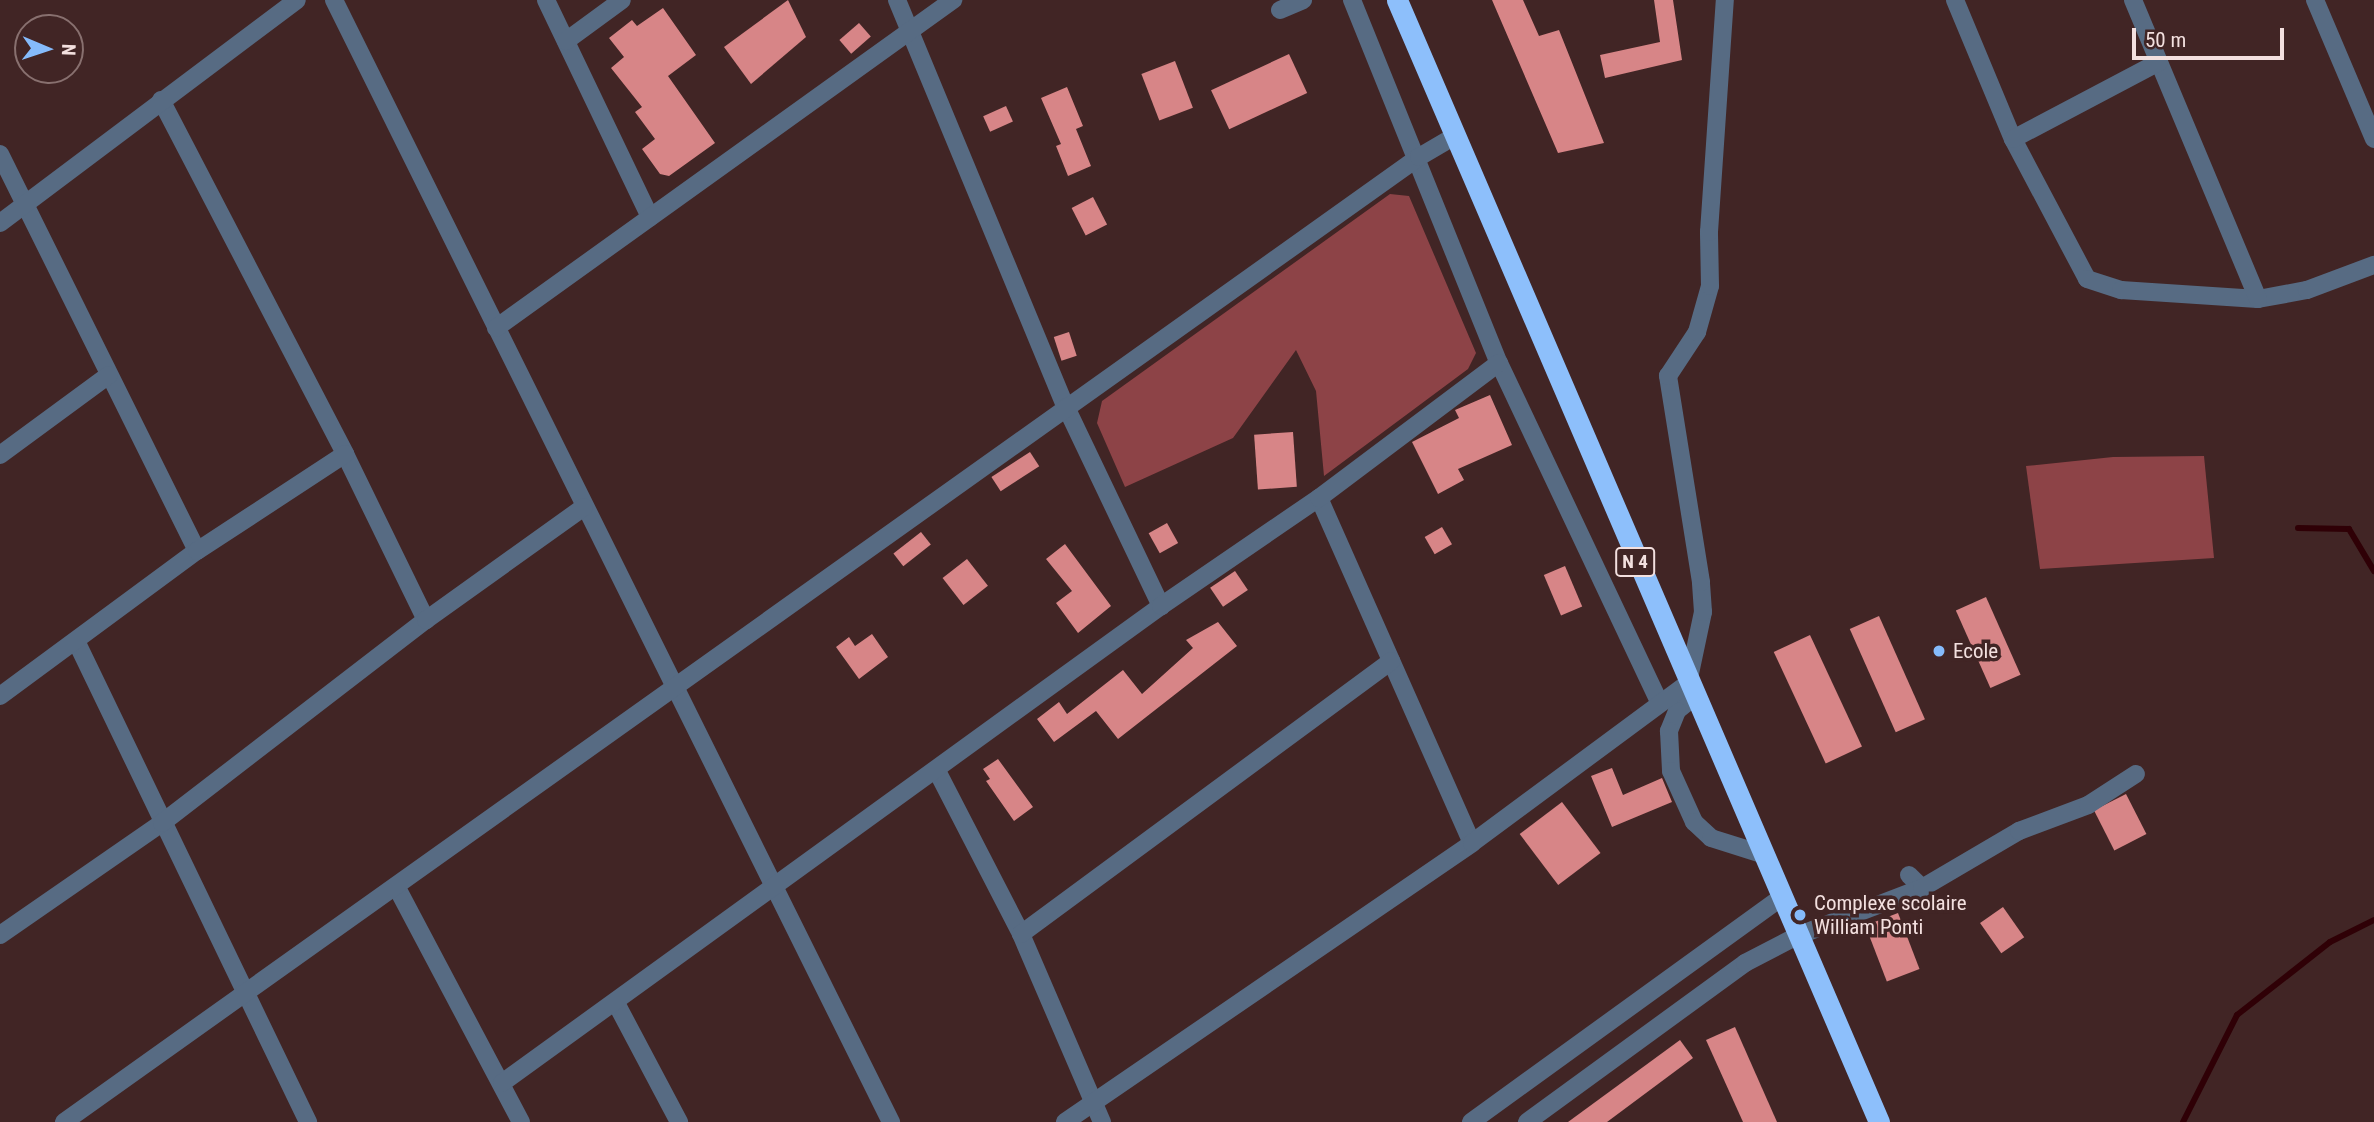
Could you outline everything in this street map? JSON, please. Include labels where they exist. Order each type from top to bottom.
[{"type":"highway","name":"N 4","points":[[1397,0],[1878,1122]]},
{"type":"street","points":[[0,223],[27,205],[160,100],[298,0]]},
{"type":"street","points":[[334,0],[673,688],[891,1122]]},
{"type":"street","points":[[546,0],[650,217]]},
{"type":"street","points":[[566,41],[622,0]]},
{"type":"street","points":[[897,0],[1066,407],[1161,606]]},
{"type":"street","points":[[496,328],[953,0]]},
{"type":"street","points":[[1280,10],[1303,0]]},
{"type":"street","points":[[1352,0],[1419,157],[1499,363],[1659,702]]},
{"type":"street","points":[[1725,0],[1709,232],[1710,286],[1697,332],[1668,376],[1701,582],[1703,612],[1691,690],[1677,710],[1669,731],[1671,771],[1694,822],[1711,838],[1765,855]]},
{"type":"street","points":[[1955,0],[2013,139],[2087,279],[2121,290],[2258,299],[2308,290],[2374,265]]},
{"type":"street","points":[[2133,0],[2258,299]]},
{"type":"street","points":[[2315,0],[2374,139]]},
{"type":"street","points":[[2013,139],[2159,62]]},
{"type":"street","points":[[160,100],[345,454],[426,620]]},
{"type":"street","points":[[64,1122],[247,996],[396,886],[1066,407],[1419,157],[1455,136]]},
{"type":"street","points":[[0,154],[197,551]]},
{"type":"street","points":[[502,1083],[937,771],[1161,606],[1319,498],[1499,363]]},
{"type":"street","points":[[0,455],[109,375]]},
{"type":"street","points":[[0,696],[76,643],[197,551],[345,454]]},
{"type":"street","points":[[1319,498],[1472,843]]},
{"type":"street","points":[[0,935],[162,823],[426,620],[584,507]]},
{"type":"street","points":[[76,643],[308,1122]]},
{"type":"street","points":[[1020,934],[1391,661]]},
{"type":"street","points":[[1065,1122],[1472,843],[1659,702],[1691,690]]},
{"type":"street","points":[[937,771],[1020,934],[1102,1122]]},
{"type":"street","points":[[1527,1122],[1745,963],[2019,831],[2088,805],[2136,774]]},
{"type":"street","points":[[396,886],[521,1122]]},
{"type":"street","points":[[1471,1122],[1783,896]]},
{"type":"street","points":[[616,1003],[679,1122]]},
{"type":"shaded area","points":[[1390,194],[1409,196],[1476,353],[1468,369],[1324,476],[1316,391],[1296,350],[1233,438],[1125,487],[1097,423],[1102,401]]},
{"type":"shaded area","points":[[2204,456],[2214,558],[2040,569],[2026,466],[2113,457]]},
{"type":"building","points":[[788,0],[806,37],[751,84],[724,47]]},
{"type":"building","points":[[1492,0],[1523,0],[1539,36],[1559,30],[1604,143],[1558,153]]},
{"type":"building","points":[[1654,0],[1673,0],[1682,60],[1605,78],[1600,55],[1660,42]]},
{"type":"building","points":[[663,8],[696,55],[668,76],[715,143],[669,176],[660,174],[642,149],[655,139],[635,112],[642,107],[611,68],[624,57],[609,38],[632,20],[637,26]]},
{"type":"building","points":[[859,23],[871,37],[851,54],[839,40]]},
{"type":"building","points":[[1289,54],[1307,93],[1229,129],[1211,90]]},
{"type":"building","points":[[1175,61],[1193,108],[1159,121],[1141,74]]},
{"type":"building","points":[[1067,87],[1083,126],[1076,129],[1091,166],[1068,176],[1056,146],[1061,144],[1041,98]]},
{"type":"building","points":[[1006,106],[1013,122],[990,132],[983,116]]},
{"type":"building","points":[[1093,197],[1107,225],[1086,236],[1072,208]]},
{"type":"building","points":[[1069,332],[1077,356],[1062,361],[1054,337]]},
{"type":"building","points":[[1490,395],[1512,445],[1458,469],[1464,480],[1438,494],[1412,442],[1459,418],[1455,410]]},
{"type":"building","points":[[1293,432],[1297,487],[1258,490],[1254,435]]},
{"type":"building","points":[[1030,452],[1039,466],[1001,491],[991,477]]},
{"type":"building","points":[[1167,523],[1178,543],[1160,553],[1149,533]]},
{"type":"building","points":[[1442,527],[1452,544],[1435,554],[1425,537]]},
{"type":"building","points":[[921,532],[931,545],[903,566],[893,554]]},
{"type":"building","points":[[1065,544],[1111,606],[1078,633],[1056,603],[1072,591],[1046,559]]},
{"type":"building","points":[[967,559],[988,586],[964,605],[943,578]]},
{"type":"building","points":[[1565,566],[1582,607],[1561,615],[1544,575]]},
{"type":"building","points":[[1235,571],[1248,590],[1223,607],[1210,588]]},
{"type":"building","points":[[1986,597],[2021,675],[1990,688],[1956,610]]},
{"type":"building","points":[[1879,616],[1925,719],[1896,732],[1850,629]]},
{"type":"building","points":[[1218,622],[1237,646],[1118,739],[1096,711],[1054,742],[1037,719],[1059,702],[1067,714],[1123,670],[1142,694],[1193,648],[1186,640]]},
{"type":"building","points":[[872,634],[888,657],[859,679],[836,647],[849,637],[855,646]]},
{"type":"building","points":[[1810,635],[1862,746],[1826,763],[1774,652]]},
{"type":"building","points":[[998,759],[1033,807],[1014,821],[986,781],[990,779],[983,769]]},
{"type":"building","points":[[1612,768],[1623,795],[1662,778],[1672,802],[1612,827],[1591,776]]},
{"type":"building","points":[[2126,794],[2146,834],[2114,850],[2094,810]]},
{"type":"building","points":[[1562,802],[1601,853],[1558,885],[1520,834]]},
{"type":"building","points":[[2003,907],[2024,937],[2001,953],[1980,923]]},
{"type":"building","points":[[1898,913],[1920,969],[1887,982],[1865,926]]},
{"type":"building","points":[[1735,1027],[1777,1122],[1743,1122],[1706,1040]]},
{"type":"building","points":[[1680,1040],[1693,1058],[1607,1122],[1568,1122]]},
{"type":"waterway","points":[[2298,528],[2349,529],[2374,571]]},
{"type":"waterway","points":[[2183,1122],[2237,1015],[2330,942],[2374,920]]},
{"type":"place","name":"Ecole","points":[[1939,651]]},
{"type":"place","name":"Complexe scolaire William Ponti","points":[[1800,915]]}]
